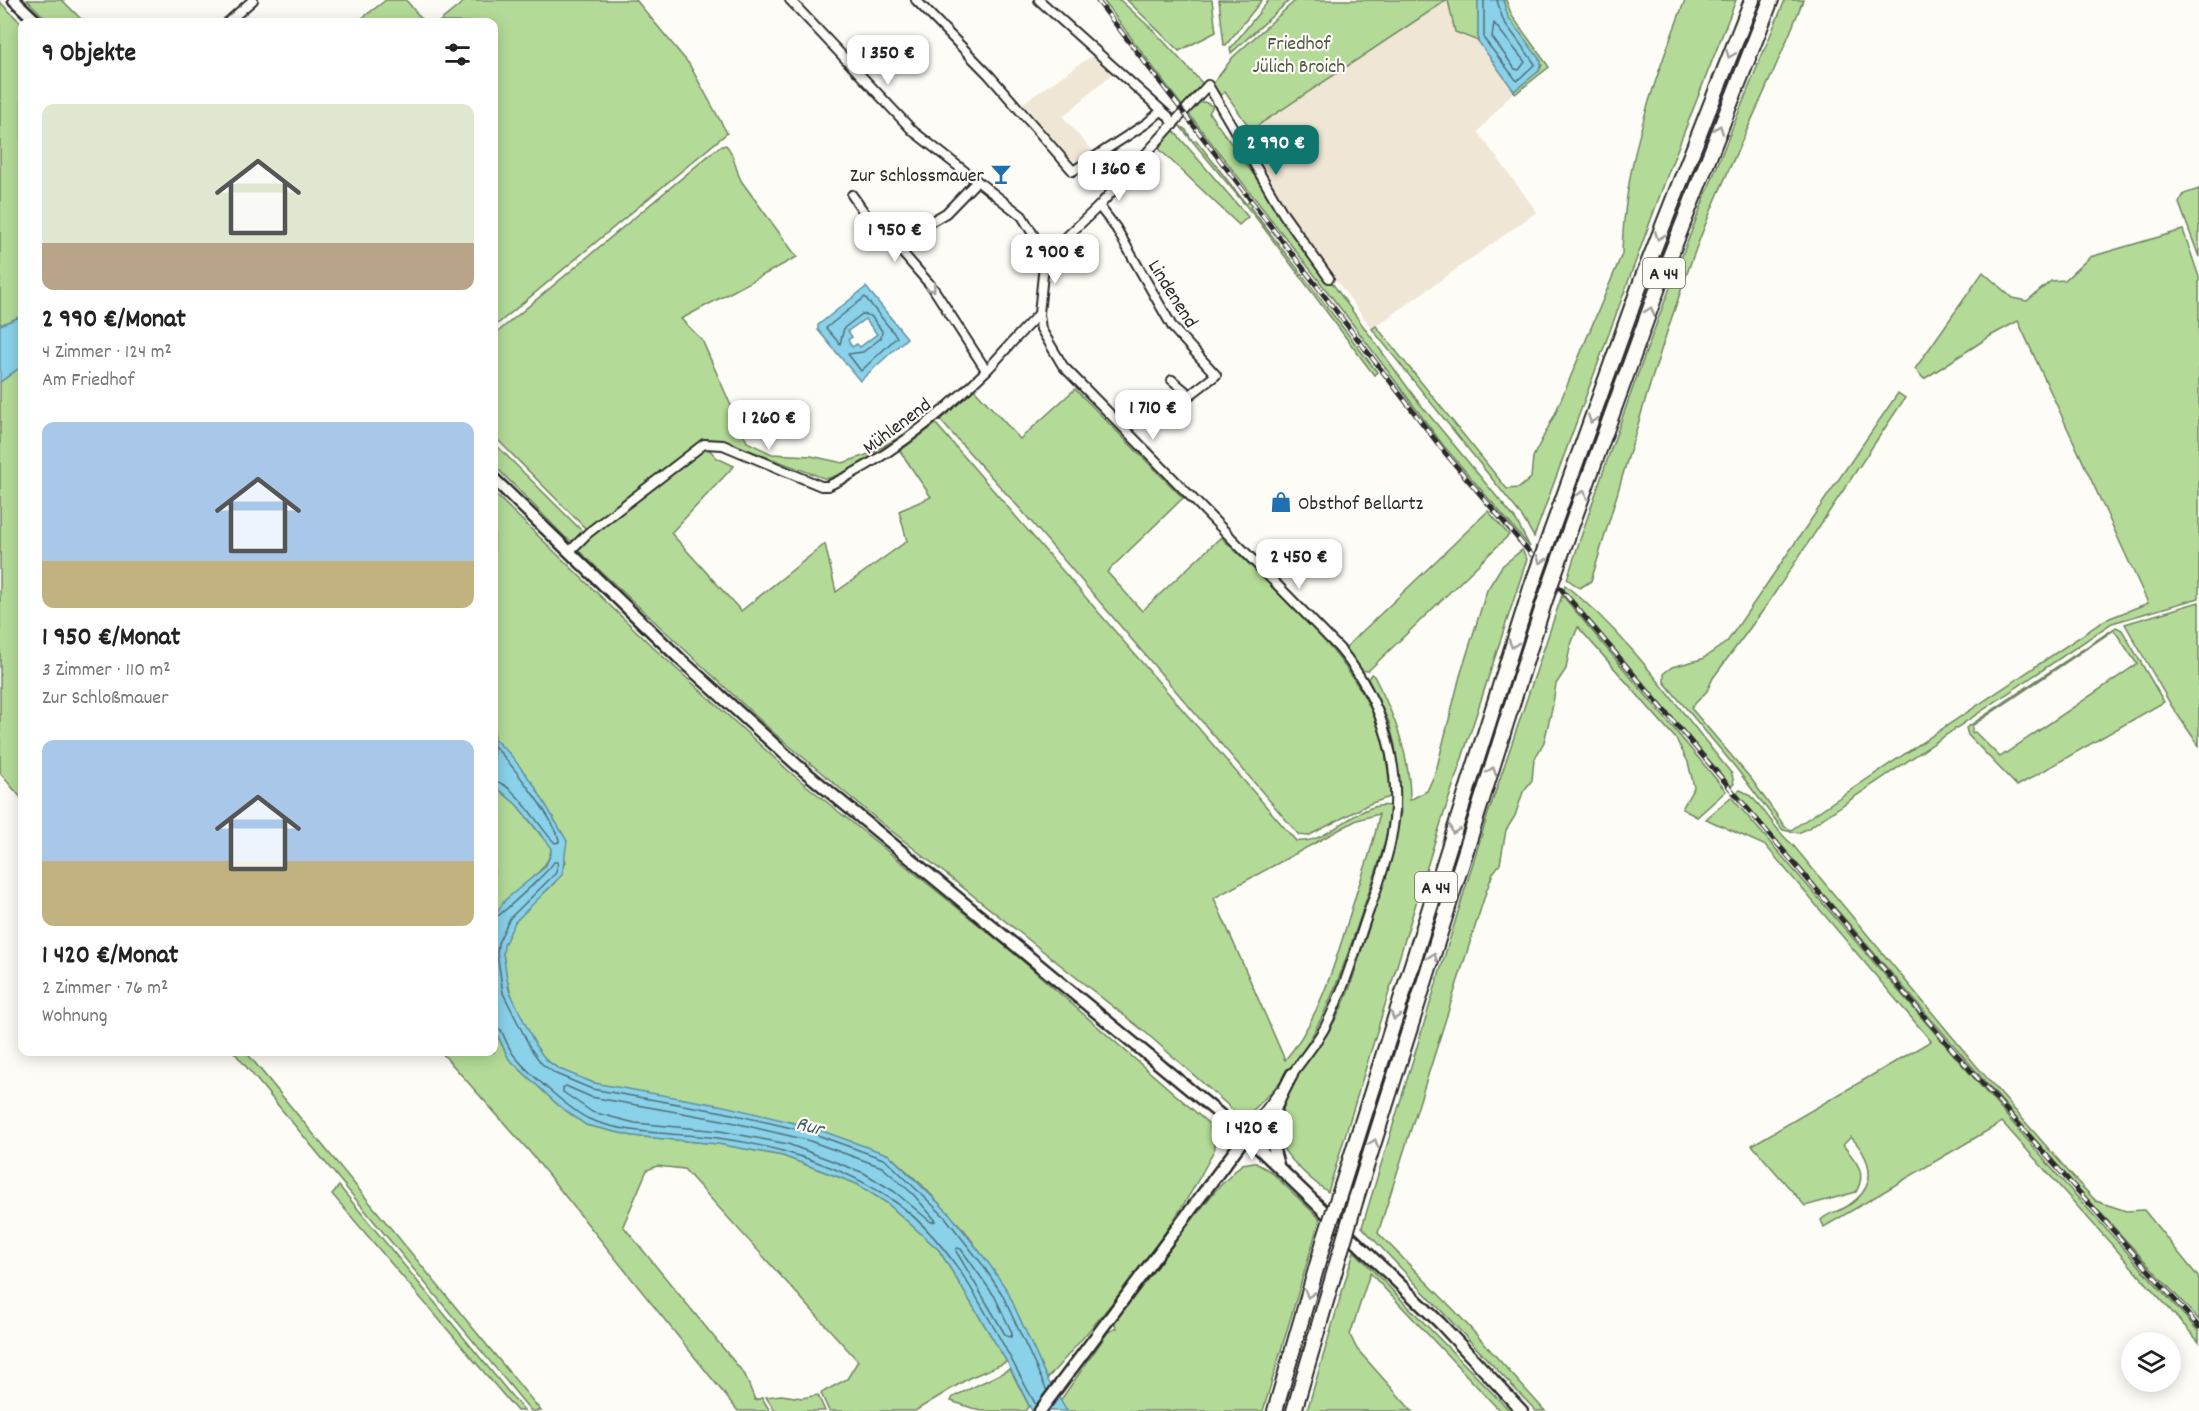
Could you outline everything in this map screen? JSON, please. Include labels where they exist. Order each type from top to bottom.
[{"type":"highway","name":"A 44","points":[[1275,1411],[1325,1238],[1531,588],[1642,279],[1752,0]]},
{"type":"highway","name":"A 44","points":[[1294,1411],[1356,1199],[1544,603],[1660,282],[1772,0]]},
{"type":"main road","points":[[14,0],[33,18]]},
{"type":"main road","points":[[498,483],[680,660],[797,765],[1246,1136],[1440,1323],[1521,1411]]},
{"type":"main road","points":[[1278,1166],[1270,1121],[1273,1109],[1292,1074]]},
{"type":"main road","points":[[1040,1411],[1246,1136]]},
{"type":"street","points":[[233,18],[253,0]]},
{"type":"street","points":[[790,0],[913,131],[1022,216],[1045,254],[1039,314],[1044,337],[1062,366],[1339,648],[1367,687],[1382,721],[1393,767],[1395,817],[1383,868],[1333,1010],[1323,1030],[1246,1136]]},
{"type":"street","points":[[916,0],[989,75],[1073,171],[1147,123],[1161,111]]},
{"type":"street","points":[[1039,0],[1168,116],[1173,125]]},
{"type":"street","points":[[1045,254],[1056,247],[1099,206],[1208,85],[1284,215],[1329,278]]},
{"type":"street","points":[[894,243],[946,213],[977,181]]},
{"type":"street","points":[[852,195],[878,232],[894,243],[933,288],[986,370]]},
{"type":"street","name":"Lindenend","points":[[1099,206],[1116,228],[1173,328],[1216,375],[1190,395],[1172,380]]},
{"type":"street","name":"Mühlenend","points":[[569,552],[588,533],[704,444],[723,445],[828,486],[867,468],[936,418],[1039,314]]},
{"type":"shaded area","points":[[1448,0],[1455,32],[1478,41],[1514,91],[1478,132],[1537,212],[1372,329],[1290,217],[1242,136]]},
{"type":"shaded area","points":[[1093,55],[1113,73],[1063,117],[1093,152],[1077,161],[1071,159],[1023,103]]},
{"type":"green space","points":[[27,0],[62,0],[80,18],[45,18]]},
{"type":"green space","points":[[386,0],[406,0],[421,18],[362,18]]},
{"type":"green space","points":[[466,0],[636,0],[689,64],[727,133],[498,324],[498,18],[444,18]]},
{"type":"green space","points":[[1103,0],[1120,0],[1155,32],[1202,83],[1201,87],[1182,106]]},
{"type":"green space","points":[[1127,0],[1212,0],[1216,32],[1179,51]]},
{"type":"green space","points":[[1219,0],[1262,0],[1226,45],[1224,45]]},
{"type":"green space","points":[[1269,0],[1290,0],[1231,53],[1230,49]]},
{"type":"green space","name":"Friedhof Jülich Broich","points":[[1296,0],[1447,0],[1251,130],[1225,92],[1218,97],[1212,85],[1233,57]]},
{"type":"green space","points":[[1448,0],[1478,0],[1478,41],[1455,32]]},
{"type":"green space","points":[[1503,0],[1506,0],[1512,16],[1549,67],[1515,94],[1514,91],[1539,71],[1542,65],[1508,17]]},
{"type":"green space","points":[[1685,0],[1736,0],[1670,168],[1534,537],[1521,515],[1372,329],[1376,326],[1507,489],[1519,488],[1531,478],[1533,457],[1555,414],[1622,254],[1628,188],[1634,156],[1662,62]]},
{"type":"green space","points":[[1785,0],[1803,0],[1702,234],[1675,306],[1591,581],[1580,588],[1567,579],[1591,506],[1698,215]]},
{"type":"green space","points":[[0,2],[18,20],[18,318],[0,325]]},
{"type":"green space","points":[[1204,102],[1213,106],[1209,113],[1416,399],[1516,520],[1530,547],[1443,445],[1348,318],[1189,114],[1198,103]]},
{"type":"green space","points":[[1179,125],[1186,130],[1193,142]]},
{"type":"green space","points":[[1173,130],[1248,217],[1239,225],[1159,149]]},
{"type":"green space","points":[[1196,140],[1246,204],[1249,202],[1252,205],[1250,207],[1377,372],[1374,375],[1257,219],[1193,142]]},
{"type":"green space","points":[[726,145],[742,182],[797,257],[681,319],[702,340],[747,442],[772,454],[811,456],[843,463],[869,454],[905,434],[847,472],[826,479],[724,441],[703,440],[588,531],[498,440],[498,332],[719,147]]},
{"type":"green space","points":[[2199,189],[2199,257],[2179,203],[2184,194]]},
{"type":"green space","points":[[2183,230],[2199,277],[2199,598],[2112,623],[1807,829],[1798,833],[1783,830],[1736,768],[1664,682],[1664,673],[1672,667],[1702,659],[1727,642],[1898,393],[1905,398],[1764,609],[1713,678],[1707,691],[1691,708],[1752,780],[1785,827],[1791,830],[2105,620],[2148,603],[2018,321],[1924,379],[1915,369],[1983,272],[2012,298],[2027,301],[2051,281],[2065,280],[2090,257]]},
{"type":"green space","points":[[18,369],[18,794],[0,773],[0,382]]},
{"type":"green space","points":[[974,389],[1020,439],[1075,389],[1183,498],[1107,572],[1142,611],[1221,537],[1311,626],[1352,676],[1368,703],[1382,738],[1390,797],[1369,804],[1308,836],[1299,835],[1022,511],[940,420]]},
{"type":"green space","points":[[936,424],[1296,841],[1320,837],[1366,810],[1378,806],[1390,806],[1387,831],[1377,868],[1338,981],[1327,1006],[1301,1053],[1261,1103],[1250,1112],[1238,1114],[1145,1032],[879,821],[774,733],[578,550],[591,534],[706,446],[717,458],[734,466],[671,533],[741,611],[825,544],[836,592],[907,541],[899,511],[931,497],[900,451]],"holes":[[[1379,814],[1329,978],[1310,1022],[1299,1042],[1285,1060],[1214,898],[1357,820]]]},
{"type":"green space","points":[[498,447],[584,533],[577,541],[571,541],[498,469]]},
{"type":"green space","points":[[498,497],[656,650],[791,773],[1017,956],[1209,1124],[1215,1148],[1180,1210],[1117,1297],[1047,1379],[1007,1291],[965,1231],[922,1185],[889,1155],[850,1143],[594,1083],[553,1065],[539,1052],[523,1026],[517,1011],[504,966],[504,945],[514,923],[527,907],[557,880],[566,861],[499,743]]},
{"type":"green space","points":[[1488,511],[1509,535],[1368,671],[1360,670],[1345,648]]},
{"type":"green space","points":[[1522,550],[1527,559],[1434,844],[1328,1192],[1304,1173],[1288,1155],[1281,1146],[1275,1129],[1276,1118],[1286,1093],[1326,1036],[1347,996],[1393,852],[1401,812],[1395,745],[1389,722],[1368,679],[1371,674],[1374,676],[1395,721],[1407,767],[1410,800],[1427,791],[1436,771],[1460,676],[1487,590],[1502,566]]},
{"type":"green space","points":[[1565,585],[1589,605],[1633,651],[1732,774],[1734,784],[1731,786],[1564,590]]},
{"type":"green space","points":[[1562,595],[1726,791],[1697,817],[1682,809],[1694,787],[1688,762],[1676,739],[1578,627],[1570,647],[1566,669],[1556,684],[1544,742],[1534,760],[1532,780],[1523,792],[1515,816],[1506,830],[1500,864],[1493,873],[1486,892],[1378,1233],[1455,1311],[1545,1411],[1536,1411],[1362,1227],[1487,817]]},
{"type":"green space","points":[[2199,602],[2199,746],[2171,705],[2125,624]]},
{"type":"green space","points":[[2116,627],[2122,630],[2164,702],[2017,786],[1968,735],[1966,728]],"holes":[[[2114,630],[2137,664],[2000,757],[1975,732],[1972,733],[1972,726]]]},
{"type":"green space","points":[[498,788],[517,805],[551,848],[544,866],[498,911]]},
{"type":"green space","points":[[1740,790],[1754,800],[1974,1063],[2096,1201],[2126,1211],[2144,1210],[2199,1278],[2199,1320],[2064,1173],[1736,793]]},
{"type":"green space","points":[[1731,797],[2061,1179],[2199,1332],[2199,1342],[2002,1122],[1824,1227],[1821,1220],[1856,1200],[1868,1183],[1868,1166],[1865,1156],[1851,1137],[1843,1145],[1859,1167],[1861,1178],[1856,1192],[1805,1206],[1752,1145],[1931,1041],[1766,846],[1706,819]]},
{"type":"green space","points":[[498,1036],[509,1059],[558,1105],[586,1125],[633,1136],[718,1144],[783,1156],[857,1184],[887,1203],[939,1250],[1007,1362],[969,1378],[915,1411],[829,1411],[821,1393],[847,1379],[858,1361],[684,1169],[657,1166],[647,1170],[623,1226],[745,1375],[755,1400],[762,1398],[770,1411],[738,1411],[529,1151],[445,1056],[498,1056]]},
{"type":"green space","points":[[237,1056],[249,1056],[541,1411],[531,1411]]},
{"type":"green space","points":[[1254,1162],[1270,1171],[1320,1219],[1263,1411],[1067,1411],[1060,1401],[1108,1332],[1117,1328],[1113,1321],[1215,1191],[1242,1164]]},
{"type":"green space","points":[[339,1186],[524,1411],[517,1411],[332,1194]]},
{"type":"green space","points":[[1354,1251],[1510,1411],[1500,1411],[1370,1273],[1350,1335],[1357,1349],[1412,1411],[1307,1411]]},
{"type":"green space","points":[[1010,1369],[1029,1406],[1025,1411],[981,1411],[951,1401],[953,1397]]},
{"type":"green space","points":[[781,1395],[802,1398],[818,1395],[825,1411],[775,1411],[766,1397]]},
{"type":"water","points":[[1478,0],[1503,0],[1508,17],[1541,61],[1539,71],[1514,91],[1478,41]]},
{"type":"water","points":[[866,287],[907,338],[860,381],[818,330],[818,325]],"holes":[[[865,319],[877,334],[860,347],[857,344],[852,347],[848,340],[852,337],[848,331]]]},
{"type":"water","points":[[18,318],[18,369],[0,382],[0,325]]},
{"type":"water","points":[[498,743],[510,754],[534,785],[567,841],[562,875],[515,922],[504,945],[503,954],[509,990],[536,1046],[546,1060],[559,1069],[594,1083],[724,1106],[811,1127],[889,1155],[949,1213],[987,1261],[1007,1290],[1047,1379],[1067,1411],[1032,1411],[1007,1362],[939,1250],[887,1203],[857,1184],[783,1156],[718,1144],[633,1136],[586,1125],[558,1105],[509,1059],[498,1036],[498,911],[505,900],[545,867],[551,854],[551,847],[517,805],[498,788]]},
{"type":"railway","points":[[1097,0],[1446,454],[1957,1055],[2199,1327]]},
{"type":"place","name":"Zur Schlossmauer","points":[[1001,174]]},
{"type":"place","name":"Obsthof Bellartz","points":[[1281,502]]},
{"type":"water label","name":"Rur","points":[[810,1125]]}]
